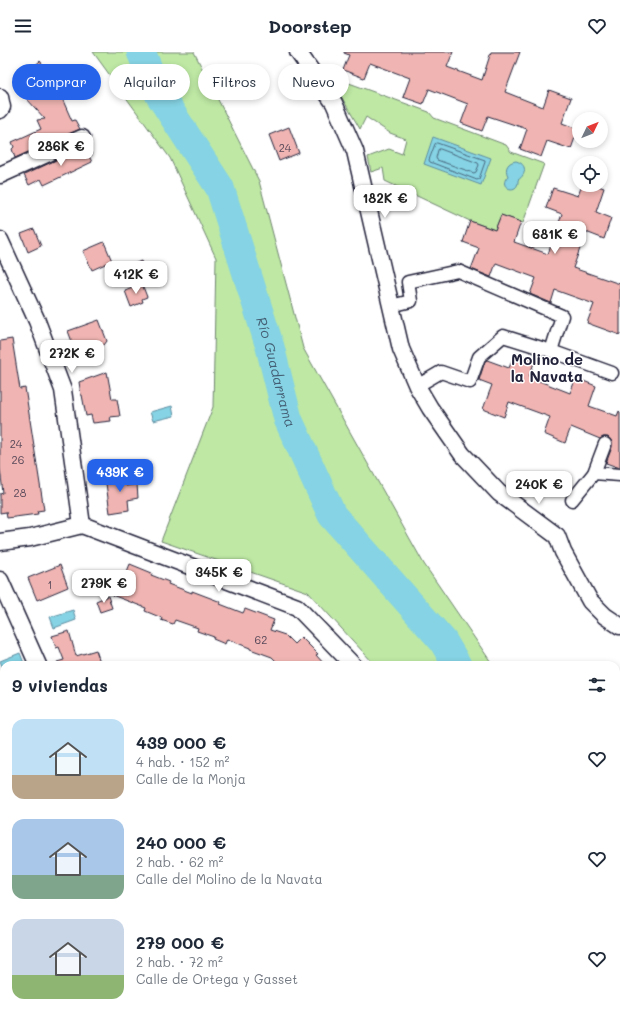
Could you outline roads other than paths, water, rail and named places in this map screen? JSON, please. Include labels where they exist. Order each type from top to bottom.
[{"type":"street","points":[[298,52],[334,103],[355,151],[401,349],[417,386],[430,408],[462,454],[499,493],[557,536],[563,552],[590,601],[604,616],[620,626]]},
{"type":"street","points":[[0,97],[2,107],[0,110]]},
{"type":"street","points":[[0,175],[82,138]]},
{"type":"street","points":[[0,240],[38,321],[63,390],[82,525]]},
{"type":"street","points":[[391,306],[412,301],[408,282],[458,271],[562,316],[551,351]]},
{"type":"street","points":[[417,386],[441,372],[470,382],[479,357],[503,336],[551,351],[612,373]]},
{"type":"street","points":[[572,500],[594,473],[605,444]]},
{"type":"street","points":[[594,473],[620,475]]},
{"type":"street","points":[[0,542],[30,538],[82,525],[298,607],[349,661]]},
{"type":"street","points":[[0,580],[36,661]]},
{"type":"water","points":[[433,137],[491,158],[481,185],[424,164]]},
{"type":"water","points":[[516,161],[522,164],[524,167],[524,172],[518,180],[515,188],[512,189],[506,187],[505,184],[505,180],[508,176],[506,170],[509,164]]},
{"type":"water","points":[[172,406],[174,416],[153,421],[150,412]]},
{"type":"water","points":[[73,610],[76,620],[54,628],[50,617]]},
{"type":"water","points":[[20,653],[23,661],[0,661]]},
{"type":"waterway","name":"Río Guadarrama","points":[[141,52],[159,94],[220,188],[270,347],[288,419],[332,515],[443,641],[455,661]]},
{"type":"district","name":"Molino de la Navata","points":[[547,368]]}]
